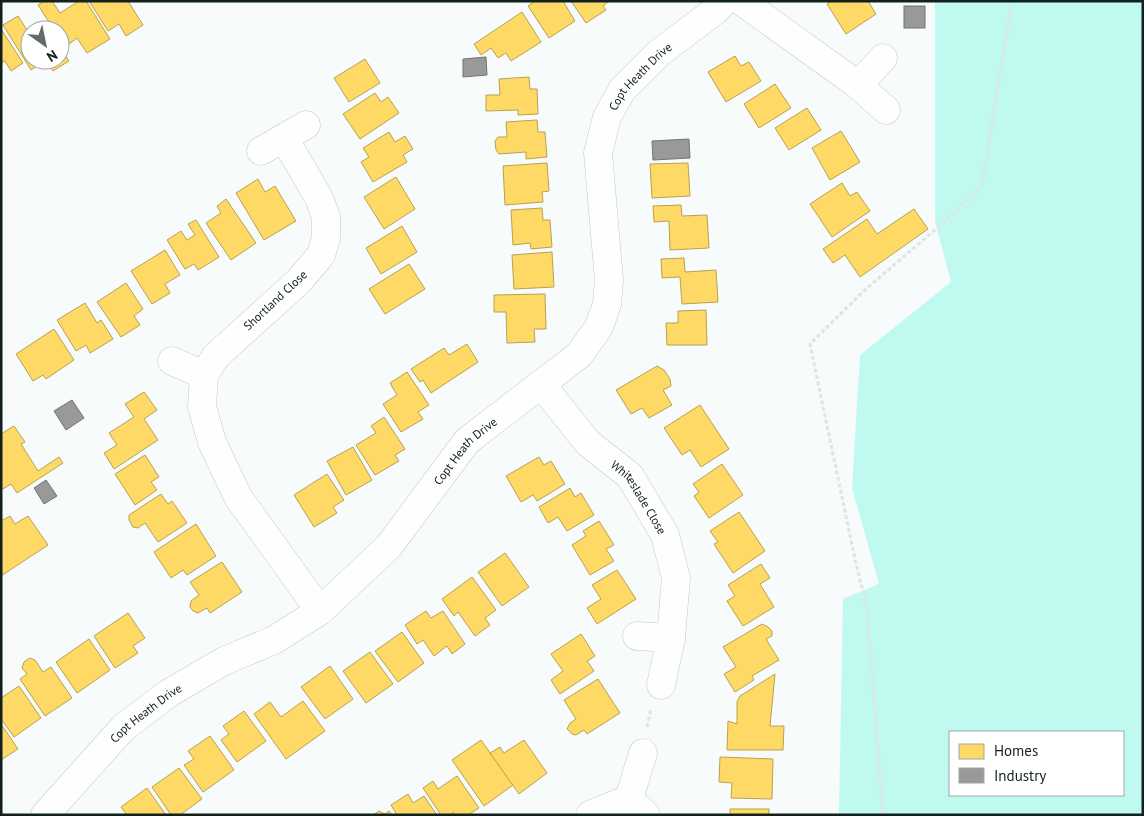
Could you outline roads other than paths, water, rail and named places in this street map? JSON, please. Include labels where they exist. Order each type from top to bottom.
[{"type":"street","name":"Copt Heath Drive","points":[[45,815],[123,728],[169,693],[224,661],[274,640],[320,611],[389,546],[467,441],[579,355],[599,327],[607,304],[609,280],[598,153],[607,117],[622,90],[659,53],[716,10],[724,1]]},
{"type":"street","points":[[741,1],[858,85],[886,110]]},
{"type":"street","points":[[858,85],[883,58]]},
{"type":"street","name":"Shortland Close","points":[[204,375],[216,356],[298,282],[321,255],[326,238],[326,217],[315,192],[284,138]]},
{"type":"street","points":[[172,361],[204,375],[202,406],[212,442],[238,497],[320,611]]},
{"type":"street","name":"Whiteslade Close","points":[[541,384],[588,443],[630,476],[665,535],[676,578],[671,638],[660,685]]},
{"type":"street","points":[[636,636],[671,638]]},
{"type":"street","points":[[590,815],[637,807],[643,753]]}]
